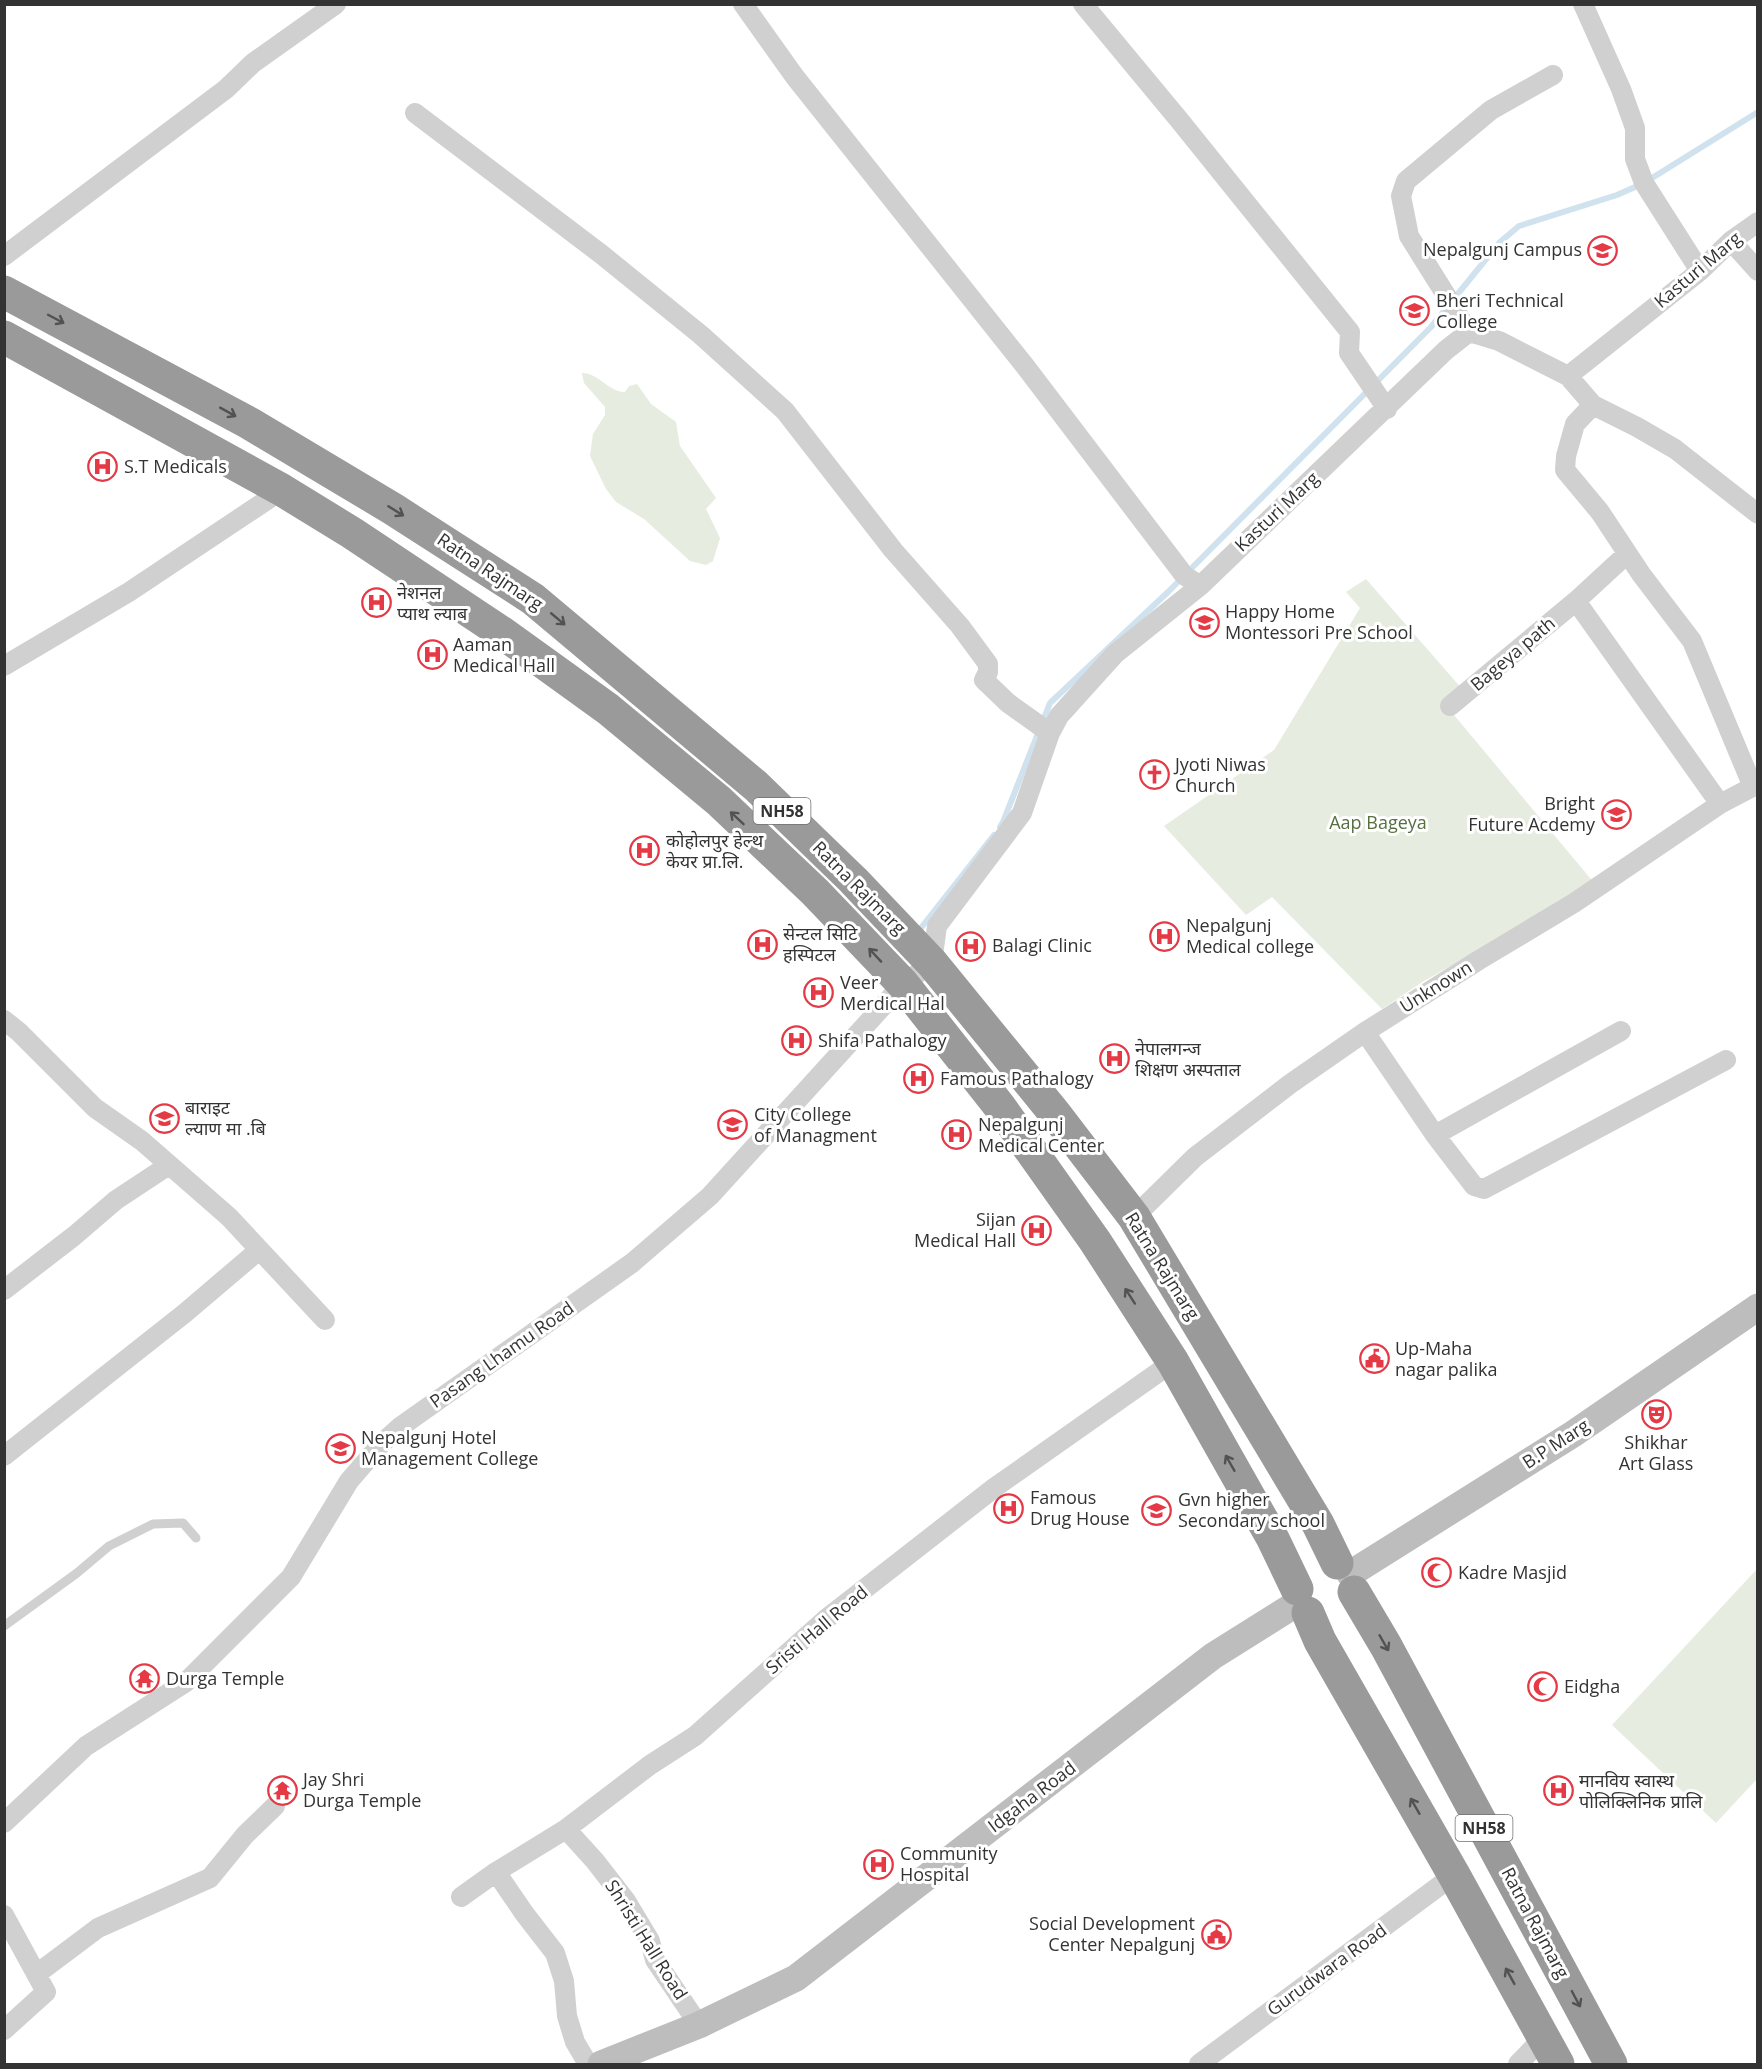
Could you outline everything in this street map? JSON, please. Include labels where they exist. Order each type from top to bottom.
[{"type":"highway","name":"Ratna Rajmarg","points":[[4,292],[249,423],[393,509],[533,599],[756,786],[853,880],[932,963],[1056,1115],[1134,1217],[1318,1524],[1611,2064]]},
{"type":"highway","name":"Ratna Rajmarg","points":[[4,337],[282,490],[352,533],[501,633],[608,710],[719,801],[815,892],[903,984],[1007,1117],[1095,1241],[1173,1362],[1273,1539],[1320,1641],[1454,1875],[1551,2051]]},
{"type":"highway","points":[[1322,1561],[1347,1577],[1351,1603],[1344,1612],[1334,1617],[1321,1618],[1301,1601],[1300,1576],[1310,1566],[1322,1561]]},
{"type":"street","points":[[4,255],[226,89],[253,63],[336,4]]},
{"type":"street","points":[[743,4],[795,77],[1025,366],[1178,567],[1200,586]]},
{"type":"street","points":[[1083,4],[1350,332],[1349,352],[1387,409]]},
{"type":"street","points":[[1583,4],[1621,88],[1635,128],[1635,159],[1644,183],[1700,271]]},
{"type":"street","points":[[1553,75],[1491,110],[1406,181],[1401,196],[1409,236],[1469,332],[1499,341],[1569,376],[1593,405],[1675,449],[1758,514]]},
{"type":"street","points":[[415,113],[601,254],[701,335],[785,411],[893,550],[960,626],[988,664],[988,672],[984,680],[1008,704],[1050,733]]},
{"type":"street","name":"Kasturi Marg","points":[[1569,376],[1700,271],[1731,241],[1758,222]]},
{"type":"street","points":[[1731,241],[1758,271]]},
{"type":"street","name":"Kasturi Marg","points":[[932,963],[937,926],[1022,813],[1050,733],[1059,716],[1115,654],[1200,586],[1446,350],[1469,332]]},
{"type":"street","points":[[1593,405],[1575,424],[1566,456],[1565,470],[1600,512],[1627,554],[1692,641],[1755,786]]},
{"type":"street","points":[[4,666],[129,592],[282,490]]},
{"type":"street","name":"Bageya path","points":[[1450,706],[1576,601],[1627,554]]},
{"type":"street","points":[[1576,601],[1720,804]]},
{"type":"street","name":"Unknown","points":[[1134,1217],[1195,1157],[1290,1084],[1365,1032],[1574,903],[1720,804],[1755,786]]},
{"type":"street","points":[[903,984],[932,963]]},
{"type":"street","name":"Pasang Lhamu Road","points":[[4,1824],[86,1746],[186,1682],[283,1586],[291,1577],[349,1481],[400,1426],[632,1263],[710,1196],[903,984]]},
{"type":"street","points":[[4,1020],[20,1032],[95,1108],[142,1141],[229,1217],[325,1320]]},
{"type":"street","points":[[1435,1135],[1621,1031]]},
{"type":"street","points":[[1365,1032],[1435,1135],[1474,1186],[1484,1188],[1726,1060]]},
{"type":"street","points":[[4,1290],[116,1200],[170,1165]]},
{"type":"street","points":[[4,1456],[185,1313],[259,1250]]},
{"type":"street","name":"B.P Marg","points":[[1347,1577],[1573,1434],[1758,1307]]},
{"type":"street","name":"Sristi Hall Road","points":[[461,1897],[495,1872],[567,1829],[650,1766],[695,1736],[826,1620],[994,1488],[1173,1362]]},
{"type":"street","name":"Idgaha Road","points":[[601,2064],[699,2025],[796,1978],[1213,1656],[1301,1601]]},
{"type":"street","points":[[38,1973],[98,1928],[210,1878],[245,1835],[275,1806]]},
{"type":"street","name":"Shristi Hall Road","points":[[567,1829],[626,1901],[650,1941],[655,1960],[699,2025]]},
{"type":"street","points":[[495,1872],[555,1953],[564,1981],[575,2042],[588,2064]]},
{"type":"street","name":"Gurudwara Road","points":[[1199,2064],[1454,1875]]},
{"type":"street","points":[[4,1915],[38,1973],[46,1992],[4,2030]]},
{"type":"street","points":[[1518,2064],[1551,2051]]},
{"type":"lane","points":[[4,1626],[77,1573],[109,1546],[153,1524],[183,1523],[196,1538]]},
{"type":"green space","points":[[582,373],[594,376],[619,391],[625,392],[629,386],[637,384],[651,404],[676,422],[680,446],[716,498],[706,509],[720,538],[713,561],[706,565],[690,561],[644,519],[616,502],[606,489],[590,456],[593,434],[605,415],[605,407],[584,383]]},
{"type":"green space","name":"Aap Bageya","points":[[1366,579],[1463,690],[1446,709],[1454,715],[1595,884],[1424,981],[1382,1009],[1272,897],[1246,915],[1164,826],[1274,750],[1360,608],[1346,592]]},
{"type":"green space","points":[[1757,1569],[1757,1779],[1716,1823],[1612,1725]]},
{"type":"waterway","points":[[1000,827],[1050,703],[1168,592],[1431,327],[1500,242],[1519,226],[1617,195],[1644,183],[1758,112]]},
{"type":"waterway","points":[[917,933],[994,835]]},
{"type":"place","name":"Nepalgunj Campus","points":[[1603,250]]},
{"type":"place","name":"Bheri Technical College","points":[[1415,311]]},
{"type":"place","name":"S.T Medicals","points":[[103,467]]},
{"type":"place","name":"नेशनल प्याथ ल्याब","points":[[376,603]]},
{"type":"place","name":"Happy Home Montessori Pre School","points":[[1204,622]]},
{"type":"place","name":"Aaman Medical Hall","points":[[432,655]]},
{"type":"place","name":"Jyoti Niwas Church","points":[[1154,775]]},
{"type":"place","name":"Bright Future Acdemy","points":[[1616,814]]},
{"type":"place","name":"काेहाेलपुर हेल्थ केयर प्रा.लि.","points":[[645,851]]},
{"type":"place","name":"Nepalgunj Medical college","points":[[1165,936]]},
{"type":"place","name":"सेन्टल सिटि हस्पिटल","points":[[762,944]]},
{"type":"place","name":"Balagi Clinic","points":[[971,946]]},
{"type":"place","name":"Veer Merdical Hal","points":[[819,993]]},
{"type":"place","name":"Shifa Pathalogy","points":[[797,1041]]},
{"type":"place","name":"नेपालगन्ज शिक्षण अस्पताल","points":[[1114,1059]]},
{"type":"place","name":"Famous Pathalogy","points":[[919,1079]]},
{"type":"place","name":"बाराइट ल्याण मा .बि","points":[[164,1118]]},
{"type":"place","name":"City College of Managment","points":[[733,1125]]},
{"type":"place","name":"Nepalgunj Medical Center","points":[[957,1135]]},
{"type":"place","name":"Sijan Medical Hall","points":[[1037,1230]]},
{"type":"place","name":"Up-Maha nagar palika","points":[[1374,1359]]},
{"type":"place","name":"Shikhar Art Glass","points":[[1656,1414]]},
{"type":"place","name":"Nepalgunj Hotel Management College","points":[[340,1448]]},
{"type":"place","name":"Famous Drug House","points":[[1009,1508]]},
{"type":"place","name":"Gvn higher Secondary school","points":[[1157,1510]]},
{"type":"place","name":"Kadre Masjid","points":[[1437,1573]]},
{"type":"place","name":"Durga Temple","points":[[145,1679]]},
{"type":"place","name":"Eidgha","points":[[1543,1687]]},
{"type":"place","name":"Jay Shri Durga Temple","points":[[282,1790]]},
{"type":"place","name":"मानविय स्वास्थ पोलिक्लिनिक प्रालि","points":[[1558,1791]]},
{"type":"place","name":"Community Hospital","points":[[879,1864]]},
{"type":"place","name":"Social Development Center Nepalgunj","points":[[1216,1934]]}]
